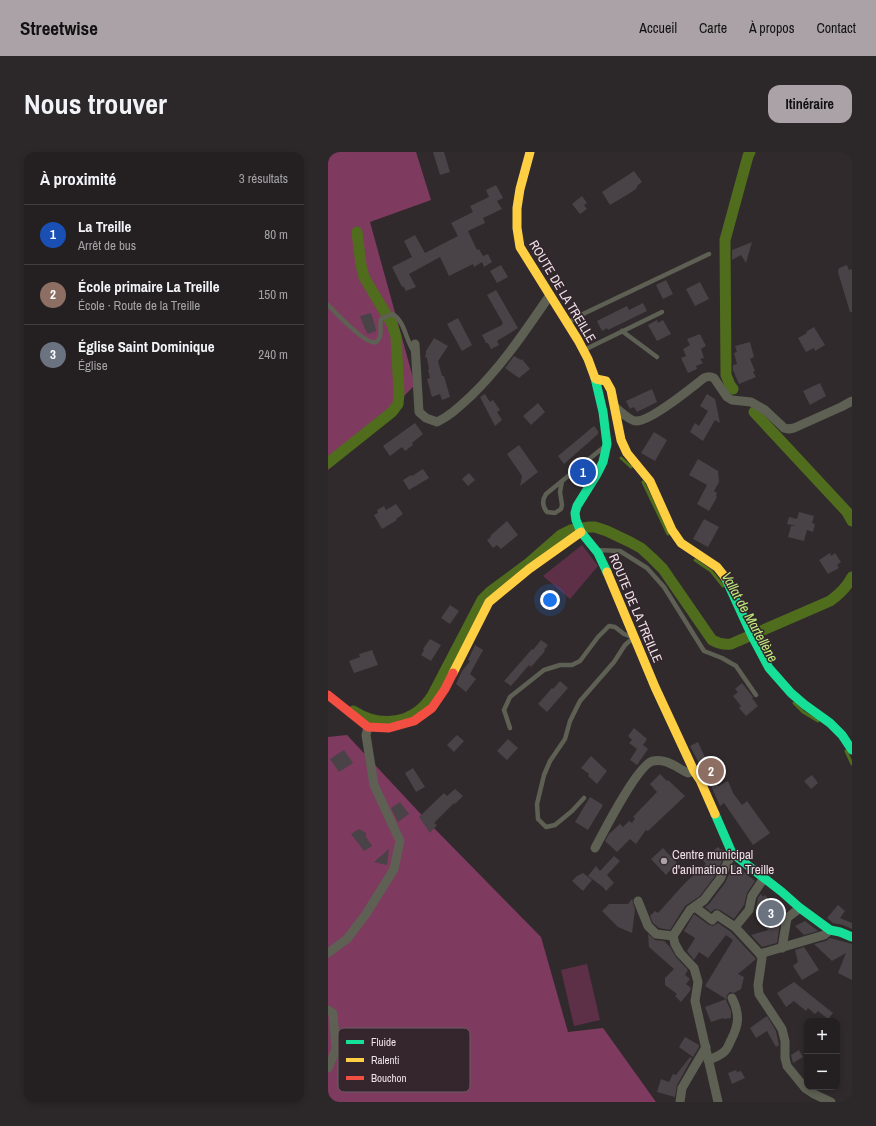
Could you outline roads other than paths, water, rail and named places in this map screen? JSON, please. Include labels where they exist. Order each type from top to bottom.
[{"type":"street","name":"ROUTE DE LA TREILLE","points":[[530,152],[516,212],[516,227],[520,247],[584,350],[588,359],[596,379],[603,412],[607,444],[600,469],[577,506],[575,513],[580,530],[596,550],[603,563],[655,687],[694,771],[700,780],[732,854]]},
{"type":"street","points":[[415,344],[419,412],[426,418],[437,422],[449,416],[480,387],[516,343],[550,295]]},
{"type":"street","points":[[615,407],[632,421],[636,422],[657,412],[709,376],[714,378],[727,397],[732,400],[751,402],[765,410],[784,428],[789,429],[852,402]]},
{"type":"street","points":[[596,379],[606,381],[611,390],[621,440],[627,453],[650,481],[672,530],[681,543],[717,567],[724,576],[769,668],[791,693],[830,723],[842,735],[852,750]]},
{"type":"street","points":[[328,695],[356,719],[368,727],[389,728],[414,722],[432,708],[445,689],[489,602],[580,530]]},
{"type":"street","points":[[328,953],[347,939],[366,914],[394,869],[400,841],[374,785],[366,735],[368,727]]},
{"type":"street","points":[[595,848],[611,816],[645,766],[652,761],[659,760],[667,762],[688,773],[694,771]]},
{"type":"street","points":[[718,1102],[695,1001],[698,982],[694,968],[680,953],[673,936],[690,910],[704,900],[720,879],[732,854],[830,930],[852,937]]},
{"type":"street","points":[[735,927],[749,910],[752,896],[764,878]]},
{"type":"street","points":[[638,901],[648,926],[656,934],[673,936]]},
{"type":"street","points":[[695,907],[735,927],[760,954],[762,958],[758,985],[759,994],[782,1029],[785,1041],[785,1058],[787,1066],[805,1088],[831,1102]]},
{"type":"street","points":[[782,948],[787,918],[800,908]]},
{"type":"street","points":[[760,954],[824,935],[830,930]]},
{"type":"street","points":[[708,1060],[717,1057],[726,1050],[736,1031],[738,1020],[737,1008],[732,998]]},
{"type":"street","points":[[328,1010],[333,1014],[336,1049],[328,1068]]},
{"type":"street","points":[[680,1102],[682,1088],[706,1047]]},
{"type":"lane","points":[[567,323],[709,254]]},
{"type":"lane","points":[[328,305],[364,339],[372,342],[379,339],[381,333],[380,322],[382,319],[393,314],[399,320],[415,354]]},
{"type":"lane","points":[[584,350],[662,312]]},
{"type":"lane","points":[[622,331],[657,357]]},
{"type":"lane","points":[[562,481],[560,492],[562,505],[561,509],[555,513],[547,512],[544,509],[543,504],[546,494],[607,444]]},
{"type":"lane","points":[[596,550],[620,551],[647,568],[664,587],[704,651],[722,658],[736,666],[756,695]]},
{"type":"lane","points":[[510,728],[504,710],[510,697],[544,670],[560,664],[572,665],[580,661],[598,637],[609,626],[615,627],[624,634],[634,637]]},
{"type":"lane","points":[[584,798],[572,811],[555,825],[546,827],[538,819],[537,804],[544,775],[550,762],[565,739],[570,722],[580,701],[614,662],[625,645],[634,637]]},
{"type":"waterway","points":[[733,389],[726,375],[725,240],[750,152]]},
{"type":"waterway","points":[[328,463],[392,412],[398,404],[399,393],[396,337],[392,324],[364,277],[357,232]]},
{"type":"waterway","points":[[754,412],[847,512],[852,521]]},
{"type":"waterway","name":"Vallat de Martellène","points":[[621,458],[631,467]]},
{"type":"waterway","name":"Vallat de Martellène","points":[[643,482],[668,534]]},
{"type":"waterway","points":[[353,711],[364,717],[386,722],[396,721],[416,713],[432,696],[482,600],[490,592],[529,563],[561,535],[571,530],[595,527],[607,531],[641,548],[663,569],[712,640],[722,644],[731,644],[830,601],[843,590],[852,577]]},
{"type":"waterway","name":"Vallat de Martellène","points":[[695,560],[711,571],[723,586]]},
{"type":"waterway","name":"Vallat de Martellène","points":[[794,703],[803,712],[818,721]]},
{"type":"waterway","name":"Vallat de Martellène","points":[[846,751],[852,764]]},
{"type":"place","name":"La Treille","points":[[583,472]]},
{"type":"place","name":"École primaire La Treille","points":[[711,771]]},
{"type":"place","name":"Centre municipal d'animation La Treille","points":[[664,861]]},
{"type":"place","name":"Église Saint Dominique","points":[[771,913]]}]
